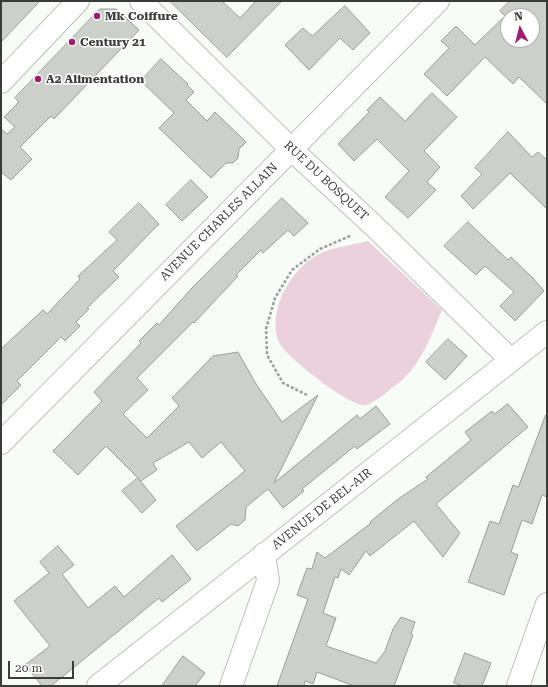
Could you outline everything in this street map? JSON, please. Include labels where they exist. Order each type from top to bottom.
[{"type":"street","points":[[1,82],[78,1]]},
{"type":"street","name":"RUE DU BOSQUET","points":[[141,1],[291,149],[374,226],[511,360]]},
{"type":"street","name":"AVENUE CHARLES ALLAIN","points":[[1,443],[438,1]]},
{"type":"street","name":"AVENUE DE BEL-AIR","points":[[98,686],[547,332]]},
{"type":"street","points":[[231,686],[268,581],[264,554]]},
{"type":"street","points":[[518,686],[547,604]]},
{"type":"path","points":[[307,395],[283,383],[267,354],[266,328],[275,298],[292,270],[320,249],[374,226]]},
{"type":"shaded area","points":[[368,241],[442,310],[428,344],[414,367],[399,383],[374,402],[367,405],[349,400],[335,392],[307,371],[285,351],[280,344],[276,332],[276,319],[278,306],[290,280],[309,261],[319,254],[330,250]]},
{"type":"building","points":[[1,1],[40,1],[1,42]]},
{"type":"building","points":[[170,1],[222,1],[240,18],[256,1],[282,1],[227,57]]},
{"type":"building","points":[[510,1],[547,1],[547,104],[519,77],[513,84],[485,57],[447,96],[424,74],[449,48],[441,41],[456,26],[475,45],[500,21],[500,48],[540,48],[540,8],[503,8]]},
{"type":"building","points":[[345,6],[370,33],[353,50],[340,38],[309,70],[285,45],[303,28],[312,36]]},
{"type":"building","points":[[100,9],[116,9],[139,30],[54,119],[51,116],[20,147],[32,159],[11,180],[1,172],[1,129],[7,134],[15,127],[4,117],[19,102],[15,98]]},
{"type":"building","points":[[161,59],[188,84],[187,85],[194,92],[186,100],[207,121],[215,112],[246,142],[239,149],[238,158],[233,163],[226,163],[211,178],[159,128],[174,113],[141,81]]},
{"type":"building","points":[[432,93],[457,117],[424,151],[440,167],[427,182],[436,190],[408,218],[385,197],[409,171],[377,139],[354,161],[338,144],[369,112],[367,110],[380,97],[405,121]]},
{"type":"building","points":[[508,132],[532,157],[538,152],[547,160],[547,209],[510,173],[473,209],[461,196],[482,174],[475,168]]},
{"type":"building","points":[[191,180],[208,197],[182,221],[166,205]]},
{"type":"building","points":[[282,198],[308,223],[294,236],[288,230],[263,253],[261,250],[236,275],[238,276],[194,323],[193,322],[137,378],[148,390],[123,414],[147,438],[179,406],[172,398],[213,356],[238,352],[256,384],[282,422],[318,395],[274,483],[357,415],[360,419],[376,406],[390,424],[357,449],[355,446],[302,489],[304,491],[283,508],[268,489],[246,507],[245,520],[238,526],[231,524],[197,551],[176,526],[245,471],[221,442],[202,458],[189,442],[153,463],[157,470],[141,481],[106,446],[78,475],[53,451],[102,401],[94,392],[141,343],[139,341],[157,323],[159,325],[190,290]]},
{"type":"building","points":[[139,203],[159,224],[113,271],[119,277],[87,308],[89,309],[76,322],[80,326],[65,341],[61,337],[17,381],[21,385],[1,405],[1,349],[43,310],[47,314],[80,279],[78,276],[117,240],[109,232]]},
{"type":"building","points":[[468,222],[508,260],[511,257],[544,291],[515,321],[500,306],[514,292],[485,266],[476,275],[444,246]]},
{"type":"building","points":[[448,339],[467,356],[445,380],[426,362]]},
{"type":"building","points":[[508,404],[528,427],[436,504],[460,533],[443,557],[414,521],[370,556],[366,551],[349,575],[341,569],[338,578],[335,577],[323,613],[336,618],[326,646],[376,663],[385,651],[393,629],[401,617],[415,622],[411,634],[413,635],[394,686],[354,686],[317,672],[313,684],[305,681],[304,686],[277,686],[308,599],[297,595],[307,568],[312,569],[317,552],[325,558],[371,523],[370,522],[398,499],[428,479],[426,477],[471,440],[465,432],[492,411],[494,414]]},
{"type":"building","points":[[546,415],[547,497],[542,495],[532,524],[522,520],[511,552],[518,555],[504,595],[468,582],[490,521],[499,524],[513,485],[518,487]]},
{"type":"building","points":[[138,478],[156,500],[142,513],[122,491]]},
{"type":"building","points":[[58,546],[74,565],[62,574],[88,608],[115,586],[124,597],[172,555],[191,579],[162,602],[159,598],[51,686],[42,686],[25,665],[50,646],[14,601],[49,573],[40,562]]},
{"type":"building","points":[[465,653],[491,663],[482,686],[464,686],[454,683]]},
{"type":"building","points":[[183,656],[205,673],[195,686],[162,686]]},
{"type":"place","name":"Mk Coiffure","points":[[97,16]]},
{"type":"place","name":"Century 21","points":[[72,42]]},
{"type":"place","name":"A2 Alimentation","points":[[38,79]]}]
